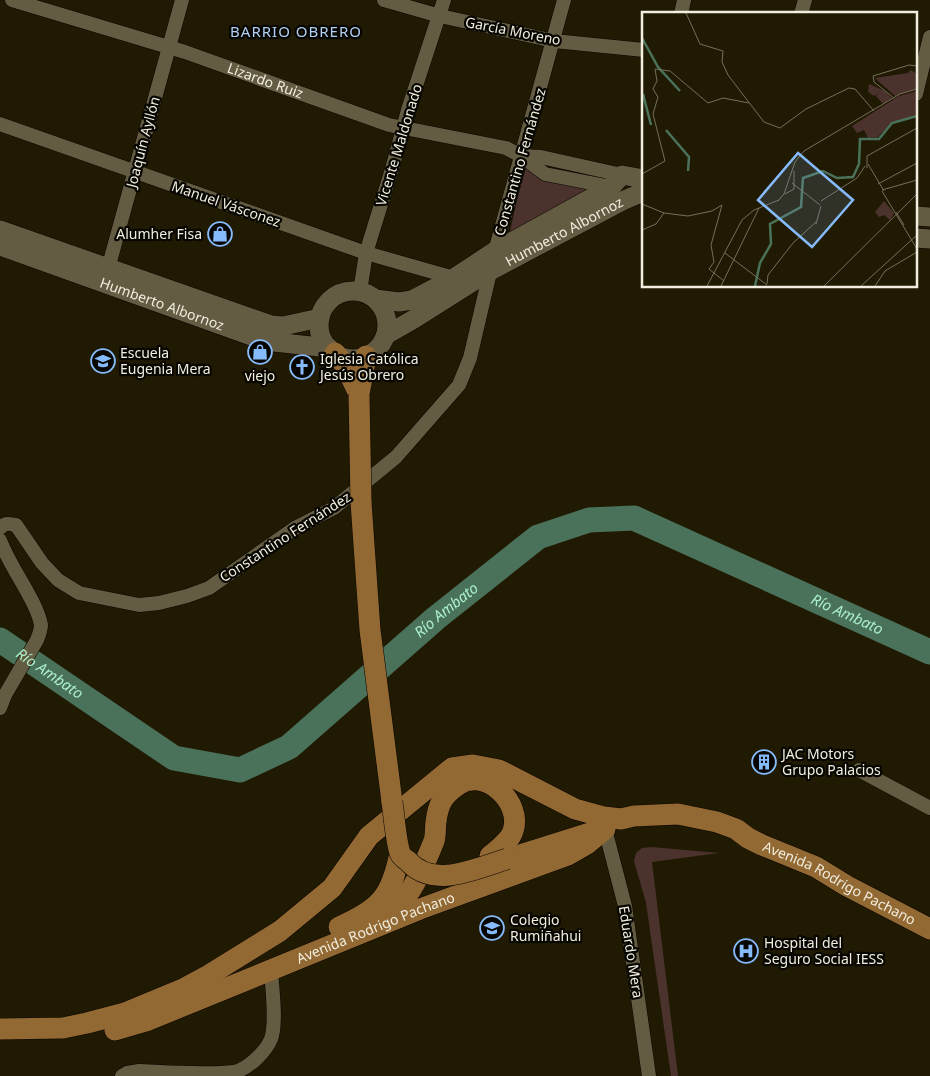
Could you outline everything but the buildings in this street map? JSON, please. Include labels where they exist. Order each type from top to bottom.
[{"type":"main road","name":"Lizardo Ruiz","points":[[617,181],[642,188]]},
{"type":"main road","name":"Humberto Albornoz","points":[[368,295],[399,302],[412,300],[454,278],[495,250],[617,181]]},
{"type":"main road","name":"Humberto Albornoz","points":[[386,335],[490,271],[642,189]]},
{"type":"main road","name":"Humberto Albornoz","points":[[0,230],[265,341],[332,351]]},
{"type":"main road","name":"Humberto Albornoz","points":[[0,246],[271,325],[283,326],[320,318]]},
{"type":"main road","points":[[332,351],[345,358],[366,356],[374,351],[386,335],[386,316],[382,307],[368,295],[350,291],[339,294],[330,300],[320,318],[320,329],[323,339],[332,351],[346,365],[359,394]]},
{"type":"main road","points":[[209,975],[294,946],[362,917],[384,900],[396,875],[400,853],[370,630],[361,502],[359,394],[366,356]]},
{"type":"main road","points":[[0,1029],[63,1028],[87,1023],[125,1013],[183,990],[209,975],[280,931],[332,888],[369,836],[452,768],[473,765],[499,770],[605,823]]},
{"type":"main road","points":[[373,928],[405,898],[415,882],[434,839],[436,816],[444,794],[461,782],[479,779],[498,788],[509,801],[515,818],[513,832],[498,858],[442,870],[422,864],[408,850],[392,802]]},
{"type":"main road","points":[[400,853],[414,869],[424,873],[443,876],[458,874],[498,858],[542,835],[570,826],[605,823]]},
{"type":"main road","name":"Avenida Rodrigo Pachano","points":[[0,1042],[51,1041],[99,1034],[146,1021],[373,928],[568,855],[587,844],[605,823],[681,824],[701,827],[734,837],[748,838],[816,867],[847,886],[930,930]]},
{"type":"street","name":"Lizardo Ruiz","points":[[12,0],[169,47],[389,125],[506,148],[521,156],[545,174],[617,181]]},
{"type":"street","name":"Joaquín Ayllón","points":[[106,276],[182,0]]},
{"type":"street","name":"García Moreno","points":[[384,0],[440,16],[554,40],[642,50]]},
{"type":"street","name":"Vicente Maldonado","points":[[368,295],[366,253],[408,110],[444,0]]},
{"type":"street","name":"Constantino Fernández","points":[[1,526],[9,523],[16,525],[42,564],[58,580],[79,593],[138,605],[160,603],[209,588],[295,528],[334,508],[396,456],[459,385],[470,358],[495,250],[564,0]]},
{"type":"street","points":[[920,88],[930,37]]},
{"type":"street","name":"Manuel Vásconez","points":[[0,124],[366,253],[454,278]]},
{"type":"street","points":[[0,540],[36,612],[40,624],[37,640],[3,701]]},
{"type":"street","points":[[860,770],[930,808]]},
{"type":"street","name":"Eduardo Mera","points":[[605,823],[626,906],[649,1076]]},
{"type":"street","points":[[122,1076],[139,1071],[217,1075],[239,1070],[259,1057],[271,1039],[274,1017],[271,970]]},
{"type":"shaded area","points":[[524,166],[595,186],[510,232]]},
{"type":"shaded area","points":[[651,847],[719,853],[652,862],[678,1076],[671,1076],[646,903],[634,861],[636,853],[642,848]]},
{"type":"waterway","name":"Río Ambato","points":[[0,640],[174,758],[240,770],[289,747],[436,618],[538,537],[589,520],[634,518],[930,652]]},
{"type":"place","name":"Alumher Fisa","points":[[220,234]]},
{"type":"place","name":"viejo","points":[[260,352]]},
{"type":"place","name":"Escuela Eugenia Mera","points":[[103,361]]},
{"type":"place","name":"Iglesia Católica Jesús Obrero","points":[[302,367]]},
{"type":"place","name":"JAC Motors Grupo Palacios","points":[[764,762]]},
{"type":"place","name":"Colegio Rumiñahui","points":[[492,928]]},
{"type":"place","name":"Hospital del Seguro Social IESS","points":[[746,951]]},
{"type":"district","name":"BARRIO OBRERO","points":[[296,32]]}]
